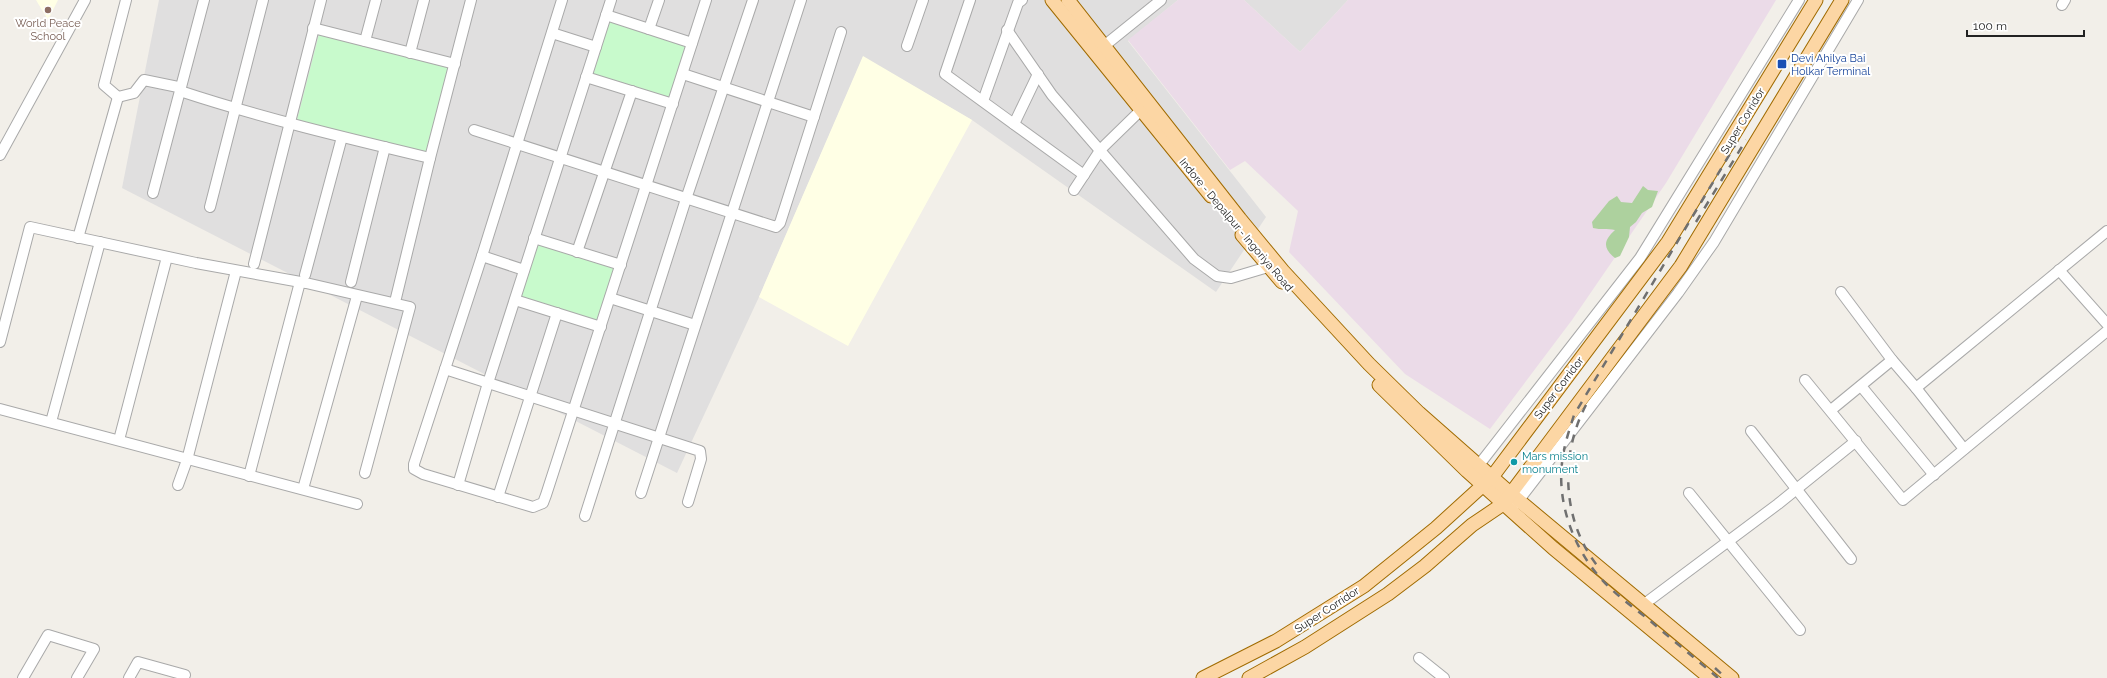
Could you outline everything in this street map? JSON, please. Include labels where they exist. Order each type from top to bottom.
[{"type":"main road","name":"Indore - Depalpur - Ingoriya Road","points":[[1052,0],[1068,3],[1284,271],[1386,380],[1475,470]]},
{"type":"main road","name":"Super Corridor","points":[[1203,678],[1276,642],[1364,586],[1436,528],[1488,481],[1668,242],[1816,0]]},
{"type":"main road","name":"Super Corridor","points":[[1249,678],[1305,647],[1388,594],[1425,566],[1472,525],[1511,502],[1681,266],[1842,0]]},
{"type":"main road","name":"Indore - Depalpur - Ingoriya Road","points":[[1068,3],[1141,110],[1268,267],[1394,402],[1511,502]]},
{"type":"main road","points":[[1511,502],[1578,551],[1732,678]]},
{"type":"main road","points":[[1511,502],[1577,568],[1710,678]]},
{"type":"main road","points":[[1577,568],[1578,551]]},
{"type":"street","points":[[0,155],[85,0]]},
{"type":"street","points":[[118,97],[104,85],[126,0]]},
{"type":"street","points":[[153,193],[179,89],[204,0]]},
{"type":"street","points":[[210,207],[263,0]]},
{"type":"street","points":[[254,264],[321,0]]},
{"type":"street","points":[[365,41],[376,0]]},
{"type":"street","points":[[410,52],[424,0]]},
{"type":"street","points":[[396,298],[430,158],[472,0]]},
{"type":"street","points":[[562,0],[482,256],[415,458],[414,468],[423,474],[533,507],[542,503],[574,410],[706,0]]},
{"type":"street","points":[[458,485],[488,383],[611,0]]},
{"type":"street","points":[[649,29],[659,0]]},
{"type":"street","points":[[585,516],[686,199],[753,0]]},
{"type":"street","points":[[641,493],[801,0]]},
{"type":"street","points":[[907,46],[923,0]]},
{"type":"street","points":[[970,0],[945,74],[1084,175]]},
{"type":"street","points":[[1104,46],[1162,0]]},
{"type":"street","points":[[1475,470],[1640,258],[1799,0]]},
{"type":"street","points":[[1511,502],[1678,293],[1714,242],[1858,0]]},
{"type":"street","points":[[983,101],[1018,1]]},
{"type":"street","points":[[606,15],[692,43]]},
{"type":"street","points":[[313,28],[455,64]]},
{"type":"street","points":[[1007,30],[1038,74],[1084,133],[1100,149],[1194,259],[1217,276],[1231,278],[1268,267]]},
{"type":"street","points":[[474,130],[771,227],[776,227],[780,223],[840,32]]},
{"type":"street","points":[[552,33],[596,47]]},
{"type":"street","points":[[683,74],[767,103],[814,117]]},
{"type":"street","points":[[1014,124],[1038,74]]},
{"type":"street","points":[[586,77],[673,104]]},
{"type":"street","points":[[118,97],[134,93],[144,80],[179,89],[234,109],[430,158]]},
{"type":"street","points":[[577,252],[632,91]]},
{"type":"street","points":[[78,238],[118,97]]},
{"type":"street","points":[[1074,190],[1100,149],[1141,110]]},
{"type":"street","points":[[249,476],[302,278],[342,137]]},
{"type":"street","points":[[351,282],[385,147]]},
{"type":"street","points":[[0,342],[30,227],[236,271],[302,278],[357,296],[410,308],[365,473]]},
{"type":"street","points":[[1916,388],[2107,231]]},
{"type":"street","points":[[534,238],[621,266]]},
{"type":"street","points":[[51,422],[100,242]]},
{"type":"street","points":[[482,256],[524,270]]},
{"type":"street","points":[[119,440],[167,257]]},
{"type":"street","points":[[2059,270],[2107,324]]},
{"type":"street","points":[[178,485],[187,460],[236,271]]},
{"type":"street","points":[[1841,292],[1892,360],[1964,449]]},
{"type":"street","points":[[303,489],[357,296]]},
{"type":"street","points":[[610,298],[695,325]]},
{"type":"street","points":[[515,300],[601,327]]},
{"type":"street","points":[[498,497],[557,314]]},
{"type":"street","points":[[1805,380],[1831,410],[1902,500],[2107,331]]},
{"type":"street","points":[[1831,410],[1892,360]]},
{"type":"street","points":[[445,369],[700,451],[701,459],[688,502]]},
{"type":"street","points":[[1861,386],[1934,475]]},
{"type":"street","points":[[0,409],[357,504]]},
{"type":"street","points":[[1751,431],[1851,559]]},
{"type":"street","points":[[1643,605],[1796,490],[1856,441]]},
{"type":"street","points":[[1689,494],[1729,541],[1800,630]]},
{"type":"street","points":[[23,678],[48,635],[94,649],[77,678]]},
{"type":"street","points":[[1419,658],[1444,678]]},
{"type":"street","points":[[129,678],[138,662],[185,675],[183,678]]},
{"type":"shaded area","name":"World Peace School","points":[[36,0],[58,0],[48,20]]},
{"type":"shaded area","points":[[159,0],[1178,0],[1128,41],[1266,217],[1216,292],[972,120],[863,57],[759,297],[677,473],[122,188]]},
{"type":"shaded area","points":[[1178,0],[1244,0],[1300,52],[1348,0],[1776,0],[1666,183],[1572,320],[1490,429],[1405,374],[1289,252],[1298,211],[1245,161],[1230,170],[1128,40]]},
{"type":"shaded area","points":[[1244,0],[1348,0],[1300,52]]},
{"type":"shaded area","points":[[863,56],[972,120],[848,346],[759,297]]},
{"type":"green space","points":[[610,21],[687,46],[670,100],[593,75]]},
{"type":"green space","points":[[319,34],[450,68],[427,154],[297,120]]},
{"type":"green space","points":[[1643,186],[1648,190],[1658,191],[1652,207],[1642,213],[1636,222],[1630,227],[1629,237],[1620,256],[1615,258],[1608,251],[1606,244],[1609,237],[1615,230],[1593,228],[1592,222],[1609,201],[1617,196],[1621,202],[1632,203]]},
{"type":"green space","points":[[537,244],[615,267],[598,322],[520,298]]},
{"type":"railway","points":[[1718,678],[1616,593],[1595,571],[1576,541],[1570,525],[1565,508],[1561,473],[1565,446],[1574,415],[1740,137]]},
{"type":"railway","points":[[1696,222],[1746,140]]},
{"type":"railway","points":[[1586,405],[1577,425],[1571,446],[1569,489],[1572,511],[1578,532],[1587,551],[1600,569]]},
{"type":"railway","points":[[1715,668],[1726,678]]},
{"type":"place","name":"World Peace School","points":[[48,10]]},
{"type":"place","name":"Devi Ahilya Bai Holkar Terminal","points":[[1782,64]]},
{"type":"place","name":"Mars mission monument","points":[[1514,462]]}]
